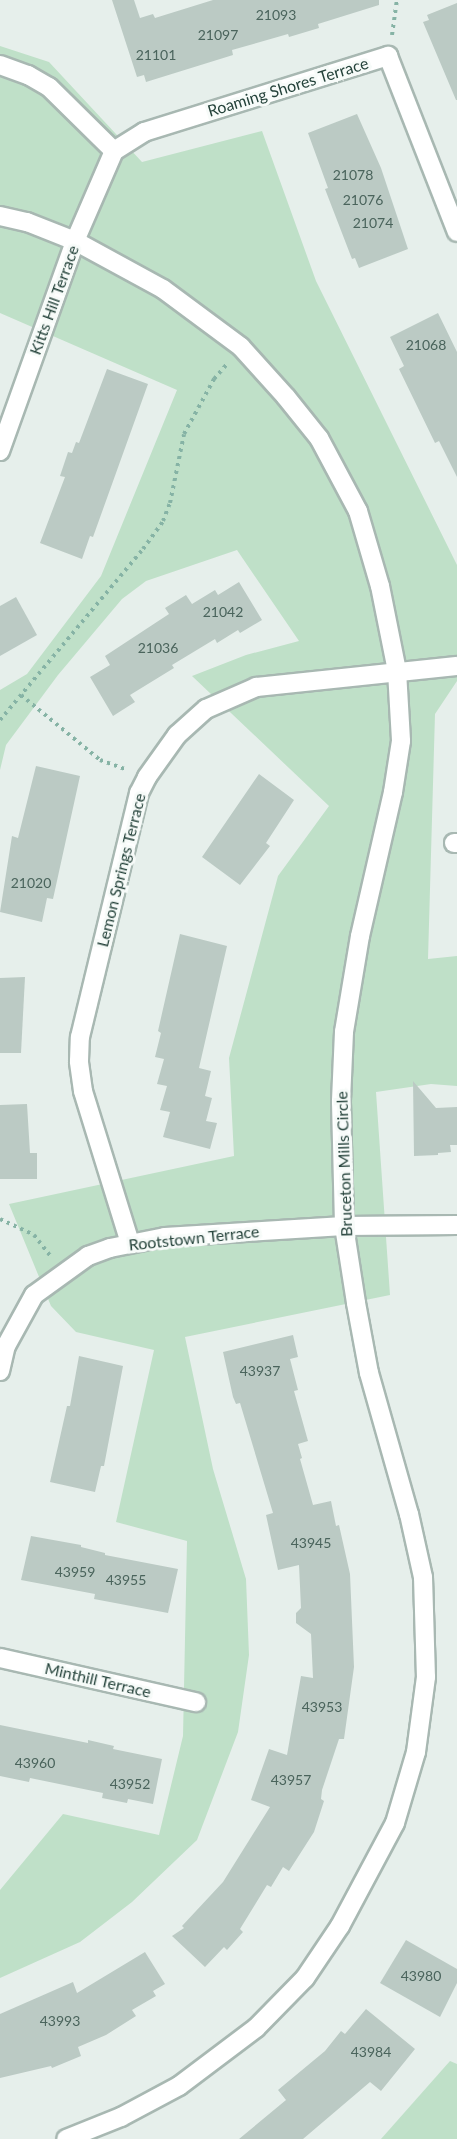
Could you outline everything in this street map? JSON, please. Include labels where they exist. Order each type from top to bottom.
[{"type":"street","name":"Roaming Shores Terrace","points":[[114,151],[144,132],[388,56],[457,232]]},
{"type":"street","points":[[0,65],[28,75],[49,87],[114,151]]},
{"type":"street","name":"Kitts Hill Terrace","points":[[0,451],[75,241],[114,151]]},
{"type":"street","name":"Bruceton Mills Circle","points":[[0,216],[27,222],[75,241],[163,289],[241,347],[286,396],[319,438],[358,511],[380,586],[397,671],[401,741],[393,792],[360,936],[344,1032],[341,1102],[344,1226],[369,1373],[409,1514],[423,1577],[426,1677],[423,1710],[407,1788],[394,1823],[340,1926],[304,1978],[256,2028],[179,2086],[121,2117],[66,2139]]},
{"type":"street","name":"Lemon Springs Terrace","points":[[130,1243],[83,1091],[79,1061],[80,1036],[139,793],[147,777],[177,735],[206,709],[256,687],[457,666]]},
{"type":"street","name":"Rootstown Terrace","points":[[0,1371],[6,1346],[34,1295],[88,1256],[130,1243],[165,1238],[344,1226],[457,1225]]},
{"type":"street","name":"Minthill Terrace","points":[[0,1658],[196,1702]]},
{"type":"path","points":[[388,56],[398,0]]},
{"type":"path","points":[[0,720],[143,549],[163,521],[170,503],[184,434],[214,379],[241,347]]},
{"type":"path","points":[[21,695],[40,714],[100,760],[147,777]]},
{"type":"path","points":[[0,1219],[34,1235],[62,1273]]},
{"type":"green space","points":[[0,46],[49,62],[142,162],[262,131],[316,281],[457,565],[457,681],[435,714],[428,959],[457,956],[457,1086],[431,1084],[376,1092],[390,1295],[185,1337],[213,1469],[246,1579],[249,1655],[238,1732],[197,1840],[132,1902],[80,1942],[0,1978],[0,1890],[63,1814],[159,1835],[183,1736],[187,1541],[116,1522],[154,1350],[76,1332],[51,1306],[9,1204],[234,1156],[229,1058],[278,876],[329,806],[192,676],[246,655],[299,641],[237,550],[146,581],[122,599],[58,675],[6,745],[0,770],[0,690],[27,674],[101,576],[177,390],[0,313]]},
{"type":"green space","points":[[450,2061],[457,2064],[457,2139],[381,2139]]},
{"type":"building","points":[[112,0],[134,0],[140,18],[153,14],[155,18],[213,0],[379,0],[379,5],[318,24],[319,28],[232,50],[233,55],[146,82],[144,75],[137,77]]},
{"type":"building","points":[[457,3],[456,100],[423,22],[429,20],[427,15]]},
{"type":"building","points":[[357,114],[381,168],[408,249],[359,268],[355,258],[352,259],[325,189],[328,188],[308,133]]},
{"type":"building","points":[[438,313],[457,352],[457,477],[439,441],[435,443],[399,369],[404,366],[390,337]]},
{"type":"building","points":[[107,369],[148,384],[93,537],[90,536],[82,559],[40,543],[65,477],[60,476],[68,452],[72,453],[76,442],[79,443]]},
{"type":"building","points":[[239,582],[262,620],[240,633],[238,630],[217,643],[215,639],[172,665],[174,668],[130,695],[135,702],[113,716],[90,677],[110,665],[105,656],[169,614],[165,608],[186,595],[192,604],[215,590],[218,595]]},
{"type":"building","points":[[16,597],[37,635],[0,656],[0,606]]},
{"type":"building","points":[[36,766],[80,776],[53,899],[47,898],[42,922],[0,912],[12,836],[18,838]]},
{"type":"building","points":[[259,774],[294,800],[266,843],[270,846],[240,885],[202,857]]},
{"type":"building","points":[[180,934],[227,946],[199,1068],[211,1071],[205,1096],[212,1098],[206,1121],[217,1123],[210,1149],[163,1137],[170,1112],[160,1110],[167,1086],[157,1084],[164,1059],[155,1057],[161,1033],[158,1031]]},
{"type":"building","points":[[25,977],[21,1053],[0,1053],[0,978]]},
{"type":"building","points":[[413,1081],[436,1108],[457,1107],[457,1145],[450,1145],[451,1152],[414,1156]]},
{"type":"building","points":[[27,1104],[30,1153],[37,1153],[37,1179],[0,1179],[0,1105]]},
{"type":"building","points":[[293,1335],[298,1357],[290,1359],[298,1390],[294,1391],[308,1441],[298,1444],[302,1458],[300,1459],[313,1505],[331,1501],[350,1574],[354,1667],[344,1739],[339,1739],[322,1790],[321,1799],[324,1801],[314,1832],[289,1871],[283,1867],[271,1887],[267,1885],[240,1929],[243,1932],[227,1950],[224,1947],[205,1967],[172,1936],[184,1928],[182,1926],[223,1882],[270,1807],[251,1800],[269,1749],[287,1755],[301,1676],[313,1678],[311,1634],[296,1623],[296,1613],[301,1608],[299,1565],[278,1570],[266,1515],[273,1513],[240,1403],[236,1404],[233,1397],[223,1352]]},
{"type":"building","points":[[79,1356],[123,1366],[104,1466],[101,1466],[95,1492],[50,1482],[67,1406],[70,1406]]},
{"type":"building","points":[[31,1536],[81,1545],[81,1547],[105,1553],[105,1555],[178,1569],[168,1613],[94,1599],[95,1594],[21,1580]]},
{"type":"building","points":[[0,1725],[88,1743],[88,1740],[114,1746],[113,1749],[162,1759],[153,1804],[128,1799],[127,1803],[102,1798],[103,1793],[30,1778],[29,1782],[0,1776]]},
{"type":"building","points":[[406,1940],[457,1969],[457,1983],[440,2017],[380,1983]]},
{"type":"building","points":[[145,1952],[165,1984],[153,1991],[156,1996],[132,2010],[136,2016],[106,2035],[78,2047],[81,2056],[52,2068],[51,2066],[0,2078],[0,2014],[73,1982],[77,1993]]},
{"type":"building","points":[[366,2009],[415,2049],[381,2091],[370,2082],[303,2139],[239,2139],[286,2100],[278,2090],[325,2051],[341,2031],[345,2034]]}]
